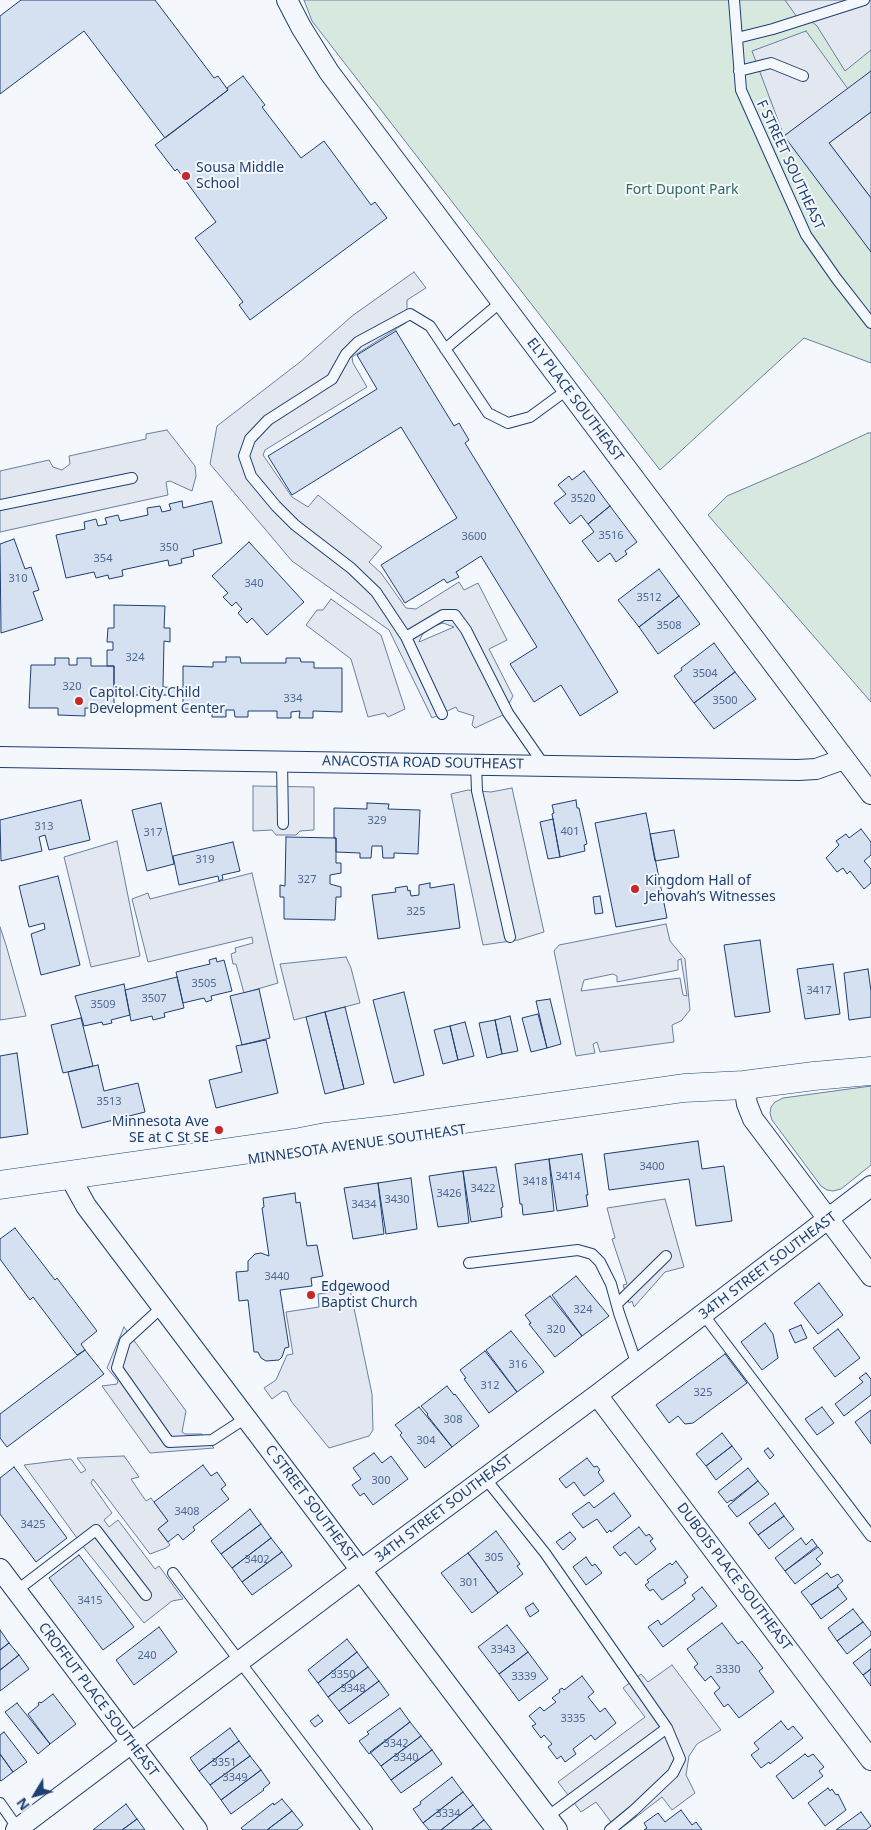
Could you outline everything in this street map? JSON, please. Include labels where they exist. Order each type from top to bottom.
[{"type":"main road","name":"MINNESOTA AVENUE SOUTHEAST","points":[[0,1194],[326,1137],[684,1088],[712,1088],[871,1071]]},
{"type":"main road","name":"MINNESOTA AVENUE SOUTHEAST","points":[[0,1185],[72,1180]]},
{"type":"street","name":"ELY PLACE SOUTHEAST","points":[[288,0],[301,27],[328,72],[871,794]]},
{"type":"street","name":"ANACOSTIA ROAD SOUTHEAST","points":[[0,757],[798,770],[816,768],[844,759]]},
{"type":"street","points":[[744,1085],[747,1104],[753,1119],[871,1276]]},
{"type":"street","name":"C STREET SOUTHEAST","points":[[72,1180],[86,1206],[552,1823]]},
{"type":"street","name":"34TH STREET SOUTHEAST","points":[[18,1829],[361,1570],[637,1365],[871,1186]]},
{"type":"street","name":"DUBOIS PLACE SOUTHEAST","points":[[597,1395],[871,1760]]},
{"type":"street","name":"CROFFUT PLACE SOUTHEAST","points":[[0,1570],[196,1830]]},
{"type":"lane","name":"F STREET SOUTHEAST","points":[[734,0],[741,90],[806,235],[871,323]]},
{"type":"lane","points":[[737,38],[773,29],[864,0]]},
{"type":"lane","points":[[739,71],[771,63],[803,76]]},
{"type":"lane","points":[[445,349],[501,302]]},
{"type":"lane","points":[[442,714],[406,637],[376,592],[351,568],[295,525],[251,476],[244,456],[250,439],[268,420],[332,379],[346,354],[358,342],[410,314],[430,326],[488,413],[508,423],[530,417],[567,390]]},
{"type":"lane","points":[[0,506],[132,478]]},
{"type":"lane","points":[[406,637],[443,615],[455,615],[466,630],[508,713],[544,765]]},
{"type":"lane","points":[[282,761],[283,824]]},
{"type":"lane","points":[[476,764],[477,792],[510,937]]},
{"type":"lane","points":[[470,1263],[578,1250],[592,1254],[600,1262],[611,1284],[637,1365]]},
{"type":"lane","points":[[616,1304],[666,1256]]},
{"type":"lane","points":[[162,1307],[125,1341],[117,1368],[170,1442],[212,1440],[246,1418]]},
{"type":"lane","points":[[703,1314],[871,1536]]},
{"type":"lane","points":[[485,1478],[545,1553],[667,1728],[680,1759],[673,1773],[610,1830]]},
{"type":"lane","points":[[16,1591],[96,1530],[146,1595]]},
{"type":"lane","points":[[172,1573],[367,1830]]},
{"type":"lane","points":[[552,1823],[667,1728]]},
{"type":"lane","points":[[0,1803],[18,1829]]},
{"type":"green space","name":"Fort Dupont Park","points":[[304,0],[871,0],[871,363],[804,338],[660,470],[312,21]]},
{"type":"green space","points":[[871,433],[871,702],[708,515],[727,496]]},
{"type":"green space","points":[[871,1086],[871,1165],[841,1189],[827,1190],[821,1186],[772,1120],[771,1107],[775,1102],[783,1098]]},
{"type":"shaded area","points":[[785,0],[871,0],[871,50],[845,71],[817,26],[810,20],[799,20]]},
{"type":"shaded area","points":[[806,31],[848,89],[784,136],[752,51]]},
{"type":"shaded area","points":[[871,112],[871,198],[829,143]]},
{"type":"shaded area","points":[[414,272],[426,288],[407,300],[407,322],[352,357],[353,363],[367,387],[265,450],[263,455],[292,497],[308,507],[318,495],[382,547],[369,562],[381,573],[406,608],[416,609],[459,582],[464,590],[478,583],[507,640],[489,649],[513,696],[503,715],[475,728],[472,725],[474,716],[458,711],[456,707],[432,718],[389,630],[292,561],[210,464],[217,426],[300,362],[352,316]],"holes":[[[443,623],[454,627],[419,642],[422,635],[431,627]]]},
{"type":"shaded area","points":[[167,430],[195,466],[196,476],[192,491],[170,481],[166,482],[168,495],[0,532],[0,471],[49,460],[53,467],[62,470],[70,464],[69,456],[146,439],[146,434]]},
{"type":"shaded area","points":[[331,599],[381,635],[405,709],[388,717],[385,713],[368,717],[351,659],[306,625],[317,610],[323,610]]},
{"type":"shaded area","points":[[253,786],[314,787],[314,830],[300,831],[296,835],[276,835],[272,830],[253,831]]},
{"type":"shaded area","points":[[512,788],[544,932],[518,940],[483,945],[451,794],[468,790],[491,792]]},
{"type":"shaded area","points":[[117,841],[140,956],[91,967],[64,857]]},
{"type":"shaded area","points":[[252,873],[278,983],[244,993],[236,964],[233,964],[231,954],[236,952],[235,948],[253,943],[252,937],[148,962],[132,899],[148,893],[150,899]]},
{"type":"shaded area","points":[[666,924],[670,941],[685,959],[690,1010],[681,1021],[672,1025],[674,1042],[600,1052],[597,1042],[593,1044],[595,1053],[576,1056],[554,951],[559,945]],"holes":[[[681,959],[687,996],[683,995],[680,978],[581,991],[584,980],[613,974],[617,976],[617,982],[678,970],[678,960]]]},
{"type":"shaded area","points":[[0,927],[26,1016],[0,1020]]},
{"type":"shaded area","points":[[346,957],[351,968],[360,1003],[294,1020],[280,964]]},
{"type":"shaded area","points":[[665,1199],[684,1267],[665,1272],[634,1307],[632,1301],[629,1303],[623,1285],[627,1284],[612,1239],[615,1238],[607,1208]]},
{"type":"shaded area","points":[[350,1289],[372,1394],[373,1430],[369,1436],[329,1448],[291,1401],[287,1392],[283,1391],[272,1399],[264,1388],[276,1380],[287,1355],[293,1354],[286,1312],[319,1307],[318,1294]]},
{"type":"shaded area","points":[[124,1327],[186,1411],[182,1432],[185,1434],[202,1434],[214,1448],[150,1453],[102,1386],[117,1384],[118,1381],[107,1368]]},
{"type":"shaded area","points":[[124,1456],[139,1477],[131,1479],[146,1501],[151,1498],[168,1521],[158,1529],[170,1545],[150,1554],[93,1479],[91,1483],[112,1513],[104,1520],[109,1527],[118,1520],[155,1569],[159,1566],[183,1599],[172,1601],[144,1623],[85,1549],[24,1465],[71,1459],[81,1473],[86,1470],[77,1458]]},
{"type":"shaded area","points":[[672,1665],[721,1730],[697,1744],[689,1756],[686,1775],[695,1793],[672,1810],[662,1797],[617,1830],[596,1802],[581,1812],[558,1782],[645,1717],[623,1688],[641,1674],[648,1682]]},
{"type":"building","points":[[21,0],[155,0],[214,78],[218,76],[228,90],[165,138],[84,31],[0,94],[0,16]]},
{"type":"building","points":[[871,71],[871,112],[829,143],[871,198],[871,252],[784,136]]},
{"type":"building","points":[[243,76],[265,105],[262,107],[301,158],[324,141],[371,205],[375,202],[387,218],[250,320],[239,305],[243,302],[195,238],[216,222],[177,169],[175,171],[155,145],[228,90],[227,88]]},
{"type":"building","points":[[396,331],[454,426],[459,423],[469,440],[465,443],[618,692],[580,716],[561,685],[534,702],[510,664],[537,647],[481,556],[456,572],[459,577],[447,583],[444,579],[405,603],[381,565],[457,518],[401,427],[292,495],[268,456],[377,389],[357,355]]},
{"type":"building","points":[[584,471],[610,506],[588,524],[581,515],[570,524],[554,503],[566,494],[558,485],[569,476],[572,480]]},
{"type":"building","points":[[182,501],[183,508],[212,501],[222,543],[193,550],[194,556],[181,559],[182,563],[169,566],[168,560],[122,570],[123,576],[109,579],[108,575],[96,578],[94,572],[66,578],[56,535],[85,529],[84,522],[96,519],[98,526],[107,524],[105,518],[118,515],[120,521],[148,515],[147,508],[160,506],[162,512],[171,510],[169,504]]},
{"type":"building","points":[[610,506],[637,542],[625,551],[627,554],[616,562],[610,553],[598,562],[582,541],[594,532],[588,524]]},
{"type":"building","points":[[14,539],[25,569],[31,567],[39,590],[33,592],[43,620],[1,633],[0,544]]},
{"type":"building","points":[[249,542],[304,602],[267,635],[252,618],[247,623],[238,613],[242,609],[236,602],[232,606],[223,597],[228,593],[212,576]]},
{"type":"building","points":[[659,569],[679,596],[639,627],[618,600]]},
{"type":"building","points":[[679,596],[700,624],[658,654],[639,627]]},
{"type":"building","points":[[114,605],[165,606],[164,628],[170,628],[170,642],[164,641],[163,687],[183,688],[183,695],[114,695],[114,666],[107,666],[107,650],[113,650],[113,642],[107,642],[108,628],[114,628]]},
{"type":"building","points":[[714,643],[735,672],[694,703],[674,676],[682,670],[681,668]]},
{"type":"building","points":[[226,657],[240,657],[241,663],[286,663],[286,658],[300,658],[301,662],[314,662],[314,668],[342,668],[342,712],[313,711],[313,718],[299,718],[300,711],[291,712],[291,718],[277,718],[277,711],[248,711],[248,717],[235,717],[234,710],[226,710],[226,717],[212,717],[212,710],[183,709],[183,666],[213,667],[213,662],[226,662]]},
{"type":"building","points":[[55,658],[69,658],[69,665],[77,665],[77,658],[91,658],[91,666],[114,666],[114,709],[85,708],[85,716],[58,715],[58,708],[29,708],[31,665],[55,665]]},
{"type":"building","points":[[735,672],[756,699],[714,729],[694,703]]},
{"type":"building","points":[[81,800],[90,840],[49,850],[45,835],[39,837],[42,851],[1,861],[0,820]]},
{"type":"building","points":[[576,800],[587,844],[584,845],[585,851],[560,857],[552,805]]},
{"type":"building","points":[[161,803],[174,864],[147,871],[132,810]]},
{"type":"building","points":[[367,803],[389,804],[388,809],[420,810],[418,854],[394,853],[394,858],[383,858],[382,846],[372,846],[371,858],[360,858],[360,853],[336,852],[334,808],[367,809]]},
{"type":"building","name":"Kingdom Hall of Jehovah’s Witnesses","points":[[646,813],[667,918],[616,927],[595,823]]},
{"type":"building","points":[[553,819],[560,857],[548,859],[540,822]]},
{"type":"building","points":[[861,829],[871,842],[871,855],[864,861],[871,869],[871,883],[864,889],[850,871],[847,874],[843,868],[837,872],[826,858],[839,845],[836,841],[846,834],[849,838]]},
{"type":"building","points":[[674,830],[679,857],[655,861],[650,834]]},
{"type":"building","points":[[286,837],[336,838],[336,863],[341,863],[341,873],[330,875],[330,884],[341,887],[341,897],[336,897],[335,920],[284,919],[284,897],[280,897],[280,885],[285,886]]},
{"type":"building","points":[[233,842],[240,871],[222,875],[223,879],[219,881],[218,876],[179,885],[173,856]]},
{"type":"building","points":[[58,876],[80,965],[41,975],[31,934],[45,929],[44,923],[29,927],[19,886]]},
{"type":"building","points":[[430,883],[430,888],[454,884],[460,928],[378,939],[372,895],[396,892],[395,888],[407,886],[411,896],[419,895],[419,885]]},
{"type":"building","points":[[600,896],[603,913],[595,914],[593,897]]},
{"type":"building","points":[[760,940],[770,1012],[735,1017],[724,945]]},
{"type":"building","points":[[216,958],[217,962],[224,960],[232,991],[211,996],[212,1000],[206,1002],[204,998],[183,1003],[176,972],[210,964],[209,960]]},
{"type":"building","points":[[833,964],[840,1014],[805,1019],[797,969]]},
{"type":"building","points":[[868,969],[871,991],[871,1017],[849,1020],[844,973]]},
{"type":"building","points":[[177,977],[184,1008],[164,1013],[165,1017],[153,1020],[152,1016],[131,1021],[125,990]]},
{"type":"building","points":[[124,984],[130,1015],[111,1020],[112,1023],[103,1025],[102,1022],[84,1026],[75,996]]},
{"type":"building","points":[[259,989],[270,1038],[242,1045],[230,996]]},
{"type":"building","points":[[404,992],[424,1075],[394,1083],[373,1000]]},
{"type":"building","points":[[550,999],[561,1044],[547,1048],[536,1001]]},
{"type":"building","points":[[345,1007],[364,1084],[344,1089],[325,1012]]},
{"type":"building","points":[[325,1012],[344,1089],[325,1094],[306,1017]]},
{"type":"building","points":[[538,1014],[547,1048],[531,1052],[522,1018]]},
{"type":"building","points":[[510,1016],[518,1051],[502,1054],[495,1020]]},
{"type":"building","points":[[81,1018],[93,1066],[63,1073],[51,1025]]},
{"type":"building","points":[[495,1020],[502,1054],[487,1058],[479,1023]]},
{"type":"building","points":[[465,1022],[474,1056],[458,1060],[450,1026]]},
{"type":"building","points":[[450,1026],[458,1060],[443,1064],[434,1030]]},
{"type":"building","points":[[266,1040],[278,1093],[216,1108],[209,1080],[242,1072],[236,1046]]},
{"type":"building","points":[[17,1053],[28,1134],[0,1138],[0,1056]]},
{"type":"building","points":[[98,1065],[104,1091],[138,1083],[145,1112],[82,1128],[68,1072]]},
{"type":"building","points":[[698,1141],[702,1169],[724,1166],[732,1221],[696,1226],[689,1179],[609,1190],[604,1154]]},
{"type":"building","points":[[582,1154],[588,1206],[557,1211],[549,1159]]},
{"type":"building","points":[[549,1159],[554,1211],[523,1215],[515,1164]]},
{"type":"building","points":[[496,1167],[503,1207],[501,1208],[502,1217],[471,1222],[463,1171]]},
{"type":"building","points":[[463,1171],[469,1223],[438,1227],[429,1176]]},
{"type":"building","points":[[411,1178],[417,1229],[386,1234],[378,1183]]},
{"type":"building","points":[[378,1183],[384,1234],[353,1239],[344,1188]]},
{"type":"building","points":[[295,1193],[296,1203],[300,1202],[307,1246],[317,1245],[323,1276],[311,1278],[312,1286],[280,1290],[289,1347],[285,1348],[279,1360],[266,1361],[261,1358],[258,1352],[254,1352],[248,1300],[239,1301],[236,1272],[248,1271],[248,1261],[255,1254],[261,1253],[269,1256],[262,1208],[264,1207],[263,1198]]},
{"type":"building","points":[[15,1228],[55,1280],[57,1278],[97,1331],[81,1344],[85,1350],[77,1355],[33,1297],[30,1300],[0,1259],[0,1239]]},
{"type":"building","points":[[576,1276],[609,1316],[582,1336],[552,1295]]},
{"type":"building","points":[[819,1283],[843,1315],[818,1334],[794,1303]]},
{"type":"building","points":[[550,1296],[582,1336],[555,1357],[529,1324],[531,1323],[525,1315]]},
{"type":"building","points":[[765,1323],[773,1334],[778,1358],[762,1370],[741,1342]]},
{"type":"building","points":[[801,1325],[807,1338],[795,1343],[789,1330]]},
{"type":"building","points":[[838,1329],[860,1358],[835,1377],[813,1348]]},
{"type":"building","points":[[511,1331],[544,1372],[517,1392],[486,1350]]},
{"type":"building","points":[[85,1350],[104,1374],[7,1447],[0,1438],[0,1414]]},
{"type":"building","points":[[485,1351],[517,1392],[489,1413],[464,1379],[466,1378],[460,1370]]},
{"type":"building","points":[[725,1354],[747,1383],[693,1423],[685,1424],[678,1416],[669,1423],[656,1405]]},
{"type":"building","points":[[866,1373],[871,1379],[871,1395],[844,1416],[835,1404],[863,1382],[859,1378]]},
{"type":"building","points":[[447,1386],[479,1426],[452,1447],[421,1406]]},
{"type":"building","points":[[419,1407],[452,1447],[425,1468],[400,1435],[402,1433],[395,1425]]},
{"type":"building","points":[[822,1407],[834,1423],[817,1435],[805,1419]]},
{"type":"building","points":[[871,1410],[871,1444],[855,1422]]},
{"type":"building","points":[[722,1433],[732,1446],[706,1466],[696,1454]]},
{"type":"building","points":[[732,1446],[742,1459],[716,1480],[706,1466]]},
{"type":"building","points":[[768,1448],[774,1455],[770,1459],[764,1451]]},
{"type":"building","points":[[374,1453],[382,1463],[391,1456],[408,1479],[373,1505],[364,1493],[360,1496],[352,1485],[361,1479],[353,1468]]},
{"type":"building","points":[[587,1458],[594,1467],[597,1466],[600,1470],[598,1472],[604,1481],[584,1496],[574,1482],[566,1488],[559,1479]]},
{"type":"building","points":[[203,1465],[211,1476],[217,1472],[226,1485],[221,1489],[229,1499],[193,1527],[195,1530],[183,1540],[178,1534],[168,1542],[158,1529],[168,1521],[154,1502]]},
{"type":"building","points":[[14,1467],[67,1538],[36,1562],[0,1514],[0,1478]]},
{"type":"building","points":[[748,1468],[758,1481],[727,1503],[718,1492]]},
{"type":"building","points":[[758,1481],[769,1494],[737,1517],[728,1506]]},
{"type":"building","points":[[614,1493],[631,1516],[611,1532],[610,1530],[607,1533],[597,1519],[583,1528],[572,1514],[589,1502],[594,1508]]},
{"type":"building","points":[[775,1503],[784,1516],[758,1535],[749,1523]]},
{"type":"building","points":[[250,1509],[261,1524],[221,1554],[211,1541]]},
{"type":"building","points":[[784,1516],[794,1529],[769,1549],[758,1535]]},
{"type":"building","points":[[261,1524],[271,1538],[232,1568],[221,1554]]},
{"type":"building","points":[[639,1527],[646,1536],[649,1534],[653,1539],[650,1541],[656,1549],[636,1565],[625,1552],[620,1556],[613,1547]]},
{"type":"building","points":[[496,1531],[520,1564],[517,1566],[523,1574],[498,1593],[468,1553]]},
{"type":"building","points":[[570,1532],[576,1539],[563,1550],[556,1542]]},
{"type":"building","points":[[271,1538],[282,1552],[242,1582],[232,1568]]},
{"type":"building","points":[[801,1538],[806,1545],[812,1539],[817,1546],[785,1571],[775,1558]]},
{"type":"building","points":[[818,1547],[823,1553],[816,1559],[821,1564],[795,1584],[785,1571]]},
{"type":"building","points":[[282,1552],[292,1566],[252,1595],[242,1582]]},
{"type":"building","points":[[468,1553],[498,1593],[472,1613],[441,1573]]},
{"type":"building","points":[[79,1555],[134,1627],[103,1650],[49,1578]]},
{"type":"building","points":[[586,1557],[592,1566],[595,1564],[602,1573],[586,1585],[573,1567]]},
{"type":"building","points":[[676,1561],[688,1577],[684,1580],[686,1583],[662,1600],[653,1589],[650,1591],[645,1585],[649,1582],[647,1580],[670,1563],[672,1565]]},
{"type":"building","points":[[827,1573],[831,1578],[838,1574],[843,1581],[838,1587],[811,1605],[801,1592]]},
{"type":"building","points":[[702,1587],[717,1606],[663,1647],[648,1627],[658,1620],[661,1625],[695,1599],[692,1595]]},
{"type":"building","points":[[838,1587],[847,1599],[821,1619],[811,1605]]},
{"type":"building","points":[[533,1603],[539,1611],[530,1617],[525,1608]]},
{"type":"building","points":[[853,1609],[863,1622],[837,1641],[828,1628]]},
{"type":"building","points":[[863,1622],[871,1632],[871,1635],[847,1654],[837,1641]]},
{"type":"building","points":[[722,1623],[738,1644],[742,1641],[763,1668],[759,1671],[774,1692],[739,1718],[728,1704],[724,1707],[714,1693],[720,1688],[711,1676],[705,1681],[694,1667],[698,1664],[687,1649]]},
{"type":"building","points":[[507,1625],[528,1652],[499,1674],[478,1647]]},
{"type":"building","points":[[159,1627],[177,1652],[134,1685],[116,1660]]},
{"type":"building","points":[[0,1630],[9,1643],[0,1650]]},
{"type":"building","points":[[347,1639],[357,1652],[318,1683],[308,1670]]},
{"type":"building","points":[[9,1643],[19,1655],[0,1670],[0,1650]]},
{"type":"building","points":[[871,1649],[871,1669],[863,1675],[853,1663]]},
{"type":"building","points":[[357,1652],[368,1667],[328,1697],[318,1683]]},
{"type":"building","points":[[528,1652],[548,1679],[519,1701],[499,1674]]},
{"type":"building","points":[[19,1655],[29,1669],[0,1691],[0,1670]]},
{"type":"building","points":[[368,1667],[379,1681],[339,1711],[328,1697]]},
{"type":"building","points":[[871,1669],[871,1686],[863,1675]]},
{"type":"building","points":[[582,1676],[594,1692],[588,1697],[600,1712],[605,1708],[616,1723],[595,1740],[591,1735],[573,1749],[576,1754],[565,1762],[561,1756],[557,1759],[548,1747],[552,1744],[544,1735],[541,1738],[532,1726],[536,1724],[529,1716],[540,1707],[544,1711],[556,1702],[552,1698],[560,1692],[559,1690],[562,1688],[564,1690]]},
{"type":"building","points":[[379,1681],[389,1695],[349,1724],[339,1711]]},
{"type":"building","points":[[53,1694],[76,1724],[50,1744],[28,1714],[39,1705],[38,1703],[41,1703]]},
{"type":"building","points":[[17,1703],[50,1744],[38,1754],[5,1712]]},
{"type":"building","points":[[400,1708],[410,1722],[369,1754],[359,1741],[369,1734],[367,1732]]},
{"type":"building","points":[[318,1715],[323,1721],[315,1727],[310,1721]]},
{"type":"building","points":[[781,1721],[788,1730],[793,1726],[803,1738],[770,1764],[769,1762],[761,1768],[751,1755],[759,1749],[754,1743]]},
{"type":"building","points":[[410,1722],[421,1736],[381,1766],[370,1752]]},
{"type":"building","points":[[230,1728],[239,1741],[199,1771],[190,1758]]},
{"type":"building","points":[[4,1732],[27,1762],[13,1772],[0,1754],[0,1735]]},
{"type":"building","points":[[421,1736],[432,1750],[391,1780],[381,1766]]},
{"type":"building","points":[[239,1741],[250,1756],[210,1785],[199,1771]]},
{"type":"building","points":[[432,1750],[442,1764],[401,1793],[391,1780]]},
{"type":"building","points":[[0,1754],[13,1772],[1,1781],[0,1780]]},
{"type":"building","points":[[805,1754],[808,1757],[813,1754],[824,1767],[819,1771],[823,1776],[793,1799],[776,1776]]},
{"type":"building","points":[[250,1756],[261,1770],[221,1800],[210,1785]]},
{"type":"building","points":[[261,1770],[270,1783],[264,1790],[231,1814],[221,1800]]},
{"type":"building","points":[[452,1777],[463,1792],[423,1823],[413,1809]]},
{"type":"building","points":[[828,1788],[830,1791],[832,1789],[836,1795],[838,1794],[846,1810],[825,1826],[808,1803]]},
{"type":"building","points":[[463,1792],[473,1805],[441,1830],[429,1830],[423,1823]]},
{"type":"building","points":[[282,1799],[292,1811],[267,1830],[243,1830],[241,1828],[273,1803],[274,1805]]},
{"type":"building","points":[[126,1804],[137,1819],[122,1830],[93,1830]]},
{"type":"building","points":[[473,1805],[484,1820],[471,1830],[441,1830]]},
{"type":"building","points":[[681,1810],[692,1825],[696,1822],[702,1830],[644,1830],[647,1828],[644,1823],[658,1813],[665,1822]]},
{"type":"building","points":[[292,1811],[303,1825],[297,1830],[267,1830]]},
{"type":"building","points":[[861,1812],[871,1826],[866,1830],[836,1830]]},
{"type":"building","points":[[137,1819],[145,1830],[122,1830]]},
{"type":"building","points":[[484,1820],[492,1830],[471,1830]]},
{"type":"place","name":"Sousa Middle School","points":[[186,176]]},
{"type":"place","name":"Capitol City Child Development Center","points":[[79,701]]},
{"type":"place","name":"Kingdom Hall of Jehovah’s Witnesses","points":[[635,889]]},
{"type":"place","name":"Minnesota Ave SE at C St SE","points":[[219,1130]]},
{"type":"place","name":"Edgewood Baptist Church","points":[[311,1295]]}]
